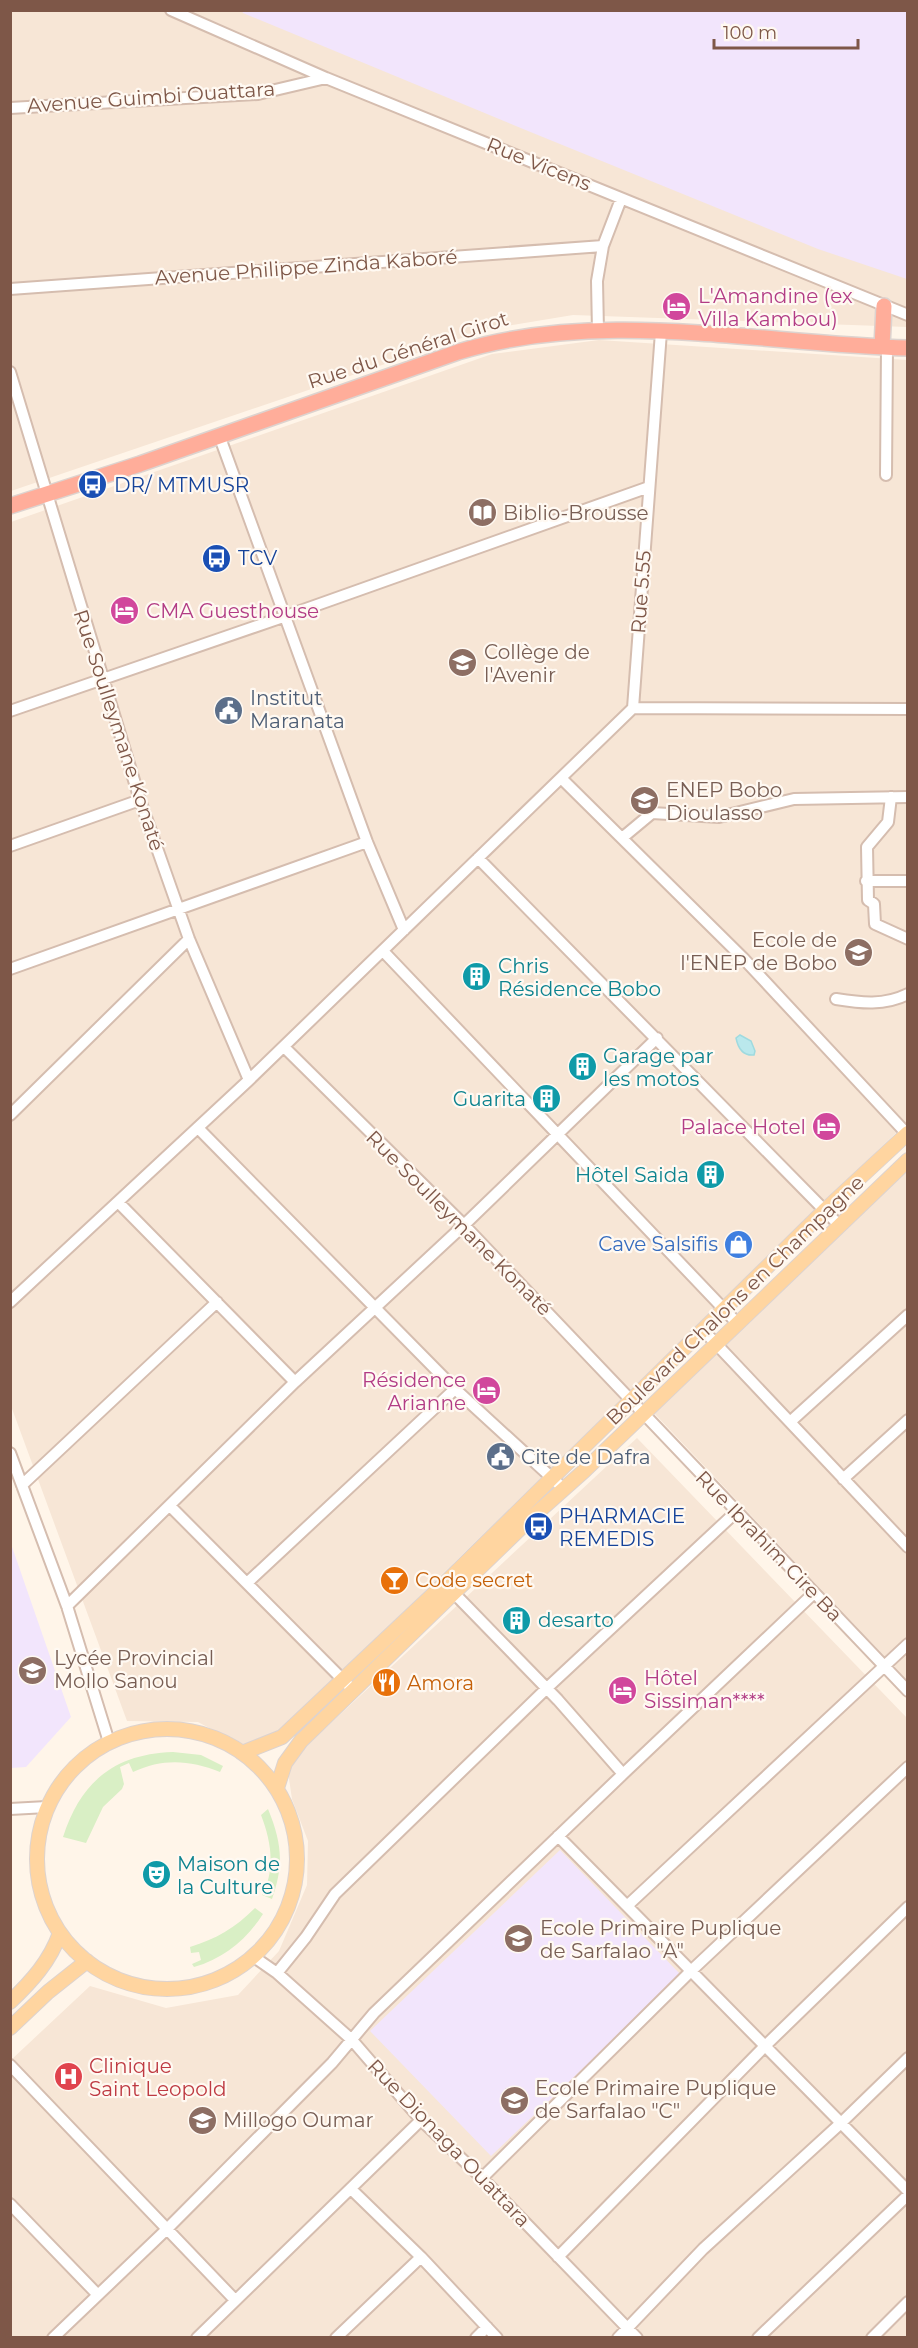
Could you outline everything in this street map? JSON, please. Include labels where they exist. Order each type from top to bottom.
[{"type":"highway","points":[[884,306],[884,347]]},
{"type":"highway","name":"Rue du Général Girot","points":[[10,506],[140,464],[491,341],[546,333],[661,332],[908,348]]},
{"type":"main road","name":"Boulevard Chalons en Champagne","points":[[449,1588],[552,1477],[824,1211],[907,1134]]},
{"type":"main road","name":"Boulevard Chalons en Champagne","points":[[242,1753],[282,1737],[348,1685],[449,1588],[564,1489],[644,1414],[908,1160]]},
{"type":"main road","name":"Boulevard Chalons en Champagne","points":[[277,1788],[285,1763],[293,1751],[348,1685]]},
{"type":"main road","points":[[175,1729],[210,1736],[242,1753],[258,1765],[277,1788],[291,1817],[297,1838],[296,1881],[291,1902],[270,1939],[254,1957],[231,1973],[212,1981],[171,1989],[130,1984],[111,1976],[87,1961],[60,1933],[43,1900],[37,1869],[38,1838],[47,1807],[57,1789],[86,1757],[109,1742],[139,1732],[175,1729]]},
{"type":"main road","points":[[10,2002],[44,1965],[53,1952],[60,1933]]},
{"type":"main road","points":[[10,2028],[48,1992],[87,1961]]},
{"type":"street","name":"Rue Vicens","points":[[173,11],[326,78],[908,315]]},
{"type":"street","name":"Avenue Guimbi Ouattara","points":[[10,108],[258,94],[326,78]]},
{"type":"street","points":[[598,331],[597,281],[603,246],[621,199]]},
{"type":"street","name":"Avenue Philippe Zinda Kaboré","points":[[10,289],[603,246]]},
{"type":"street","name":"Rue 5.55","points":[[633,708],[661,332]]},
{"type":"street","points":[[884,347],[886,475]]},
{"type":"street","name":"Rue Soulleymane Konaté","points":[[10,372],[140,800],[178,911],[249,1080]]},
{"type":"street","points":[[219,435],[367,842],[404,930]]},
{"type":"street","points":[[10,711],[649,487]]},
{"type":"street","points":[[10,1302],[284,1047],[633,708],[908,709]]},
{"type":"street","points":[[561,778],[743,958],[907,1134]]},
{"type":"street","points":[[891,797],[888,822],[867,847],[868,900],[874,904],[875,924],[908,939]]},
{"type":"street","points":[[622,838],[652,813],[718,817],[794,799],[908,797]]},
{"type":"street","points":[[10,846],[140,800]]},
{"type":"street","points":[[10,969],[367,842]]},
{"type":"street","points":[[478,858],[839,1225]]},
{"type":"street","points":[[866,881],[908,881]]},
{"type":"street","points":[[10,1115],[189,939]]},
{"type":"street","points":[[383,951],[738,1324]]},
{"type":"street","points":[[836,999],[876,1004],[908,994]]},
{"type":"street","points":[[67,1606],[295,1382],[464,1225],[657,1038]]},
{"type":"street","name":"Rue Soulleymane Konaté","points":[[284,1047],[464,1225],[632,1401]]},
{"type":"street","points":[[198,1128],[455,1389],[564,1489]]},
{"type":"street","points":[[118,1202],[295,1382]]},
{"type":"street","points":[[22,1485],[217,1302]]},
{"type":"street","points":[[790,1422],[908,1315]]},
{"type":"street","points":[[703,1330],[843,1479],[905,1538]]},
{"type":"street","points":[[247,1583],[455,1389]]},
{"type":"street","name":"Rue Ibrahim Cire Ba","points":[[632,1401],[908,1691]]},
{"type":"street","points":[[843,1479],[908,1420]]},
{"type":"street","points":[[10,1453],[67,1606],[109,1742]]},
{"type":"street","points":[[170,1506],[348,1685]]},
{"type":"street","points":[[277,1973],[303,1942],[335,1894],[546,1688],[736,1512]]},
{"type":"street","points":[[449,1588],[546,1688],[623,1774]]},
{"type":"street","points":[[53,2337],[167,2229],[333,2063],[374,2013],[814,1593]]},
{"type":"street","points":[[628,1905],[908,1644]]},
{"type":"street","points":[[482,2178],[692,1970],[908,1767]]},
{"type":"street","points":[[10,1809],[47,1807]]},
{"type":"street","points":[[558,1836],[692,1970],[908,2193],[758,2337]]},
{"type":"street","points":[[558,2257],[765,2046],[908,1907]]},
{"type":"street","name":"Rue Dionaga Ouattara","points":[[254,1957],[277,1973],[352,2040],[421,2120],[482,2178],[637,2337]]},
{"type":"street","points":[[618,2337],[703,2249],[841,2124],[907,2059]]},
{"type":"street","points":[[10,2065],[235,2300]]},
{"type":"street","points":[[196,2337],[421,2120]]},
{"type":"street","points":[[351,2189],[498,2337]]},
{"type":"street","points":[[10,2204],[98,2295]]},
{"type":"street","points":[[336,2337],[421,2257]]},
{"type":"street","points":[[872,2337],[908,2302]]},
{"type":"street","points":[[476,2337],[487,2327]]},
{"type":"shaded area","points":[[10,11],[907,11],[907,327],[573,315],[488,329],[11,491]]},
{"type":"shaded area","points":[[242,11],[907,11],[907,279],[818,249]]},
{"type":"shaded area","points":[[599,340],[907,360],[907,1122],[284,1728],[243,1746],[198,1722],[127,1721],[11,1406],[11,522],[492,354]]},
{"type":"shaded area","points":[[907,1168],[907,1680],[654,1413]]},
{"type":"shaded area","points":[[637,1438],[907,1718],[907,2337],[11,2338],[11,2060],[90,1986],[166,2008],[238,1995],[279,1951],[307,1885],[308,1841],[292,1799],[288,1772],[303,1749]]},
{"type":"shaded area","points":[[10,1541],[71,1717],[26,1767],[11,1768]]},
{"type":"shaded area","points":[[560,1850],[681,1975],[491,2156],[370,2031]]},
{"type":"green space","points":[[173,1752],[201,1755],[223,1766],[220,1772],[198,1765],[176,1762],[155,1764],[133,1772],[129,1763],[120,1767],[124,1784],[122,1789],[103,1807],[86,1843],[63,1837],[80,1800],[103,1774],[134,1758]]},
{"type":"green space","points":[[268,1809],[279,1843],[280,1854],[280,1865],[272,1899],[262,1895],[269,1875],[270,1855],[261,1815]]},
{"type":"green space","points":[[255,1908],[263,1914],[242,1940],[215,1959],[194,1967],[192,1964],[201,1960],[199,1952],[191,1953],[190,1947],[225,1932]]},
{"type":"water","points":[[740,1035],[751,1041],[755,1051],[754,1055],[744,1053],[740,1048],[736,1038]]},
{"type":"place","name":"L'Amandine (ex Villa Kambou)","points":[[677,307]]},
{"type":"place","name":"DR/ MTMUSR","points":[[93,485]]},
{"type":"place","name":"Biblio-Brousse","points":[[482,513]]},
{"type":"place","name":"TCV","points":[[217,558]]},
{"type":"place","name":"CMA Guesthouse","points":[[125,611]]},
{"type":"place","name":"Collège de l'Avenir","points":[[463,663]]},
{"type":"place","name":"Institut Maranata","points":[[229,710]]},
{"type":"place","name":"ENEP Bobo Dioulasso","points":[[645,801]]},
{"type":"place","name":"Ecole de l'ENEP de Bobo","points":[[858,952]]},
{"type":"place","name":"Chris Résidence Bobo","points":[[477,977]]},
{"type":"place","name":"Garage par les motos","points":[[582,1067]]},
{"type":"place","name":"Guarita","points":[[547,1099]]},
{"type":"place","name":"Palace Hotel","points":[[827,1127]]},
{"type":"place","name":"Hôtel Saida","points":[[710,1175]]},
{"type":"place","name":"Cave Salsifis","points":[[739,1244]]},
{"type":"place","name":"Résidence Arianne","points":[[487,1391]]},
{"type":"place","name":"Cite de Dafra","points":[[500,1457]]},
{"type":"place","name":"PHARMACIE REMEDIS","points":[[538,1527]]},
{"type":"place","name":"Code secret","points":[[394,1580]]},
{"type":"place","name":"desarto","points":[[517,1620]]},
{"type":"place","name":"Lycée Provincial Mollo Sanou","points":[[33,1670]]},
{"type":"place","name":"Amora","points":[[386,1683]]},
{"type":"place","name":"Hôtel Sissiman****","points":[[623,1690]]},
{"type":"place","name":"Maison de la Culture","points":[[156,1875]]},
{"type":"place","name":"Ecole Primaire Puplique de Sarfalao \"A\"","points":[[519,1939]]},
{"type":"place","name":"Clinique Saint Leopold","points":[[68,2077]]},
{"type":"place","name":"Ecole Primaire Puplique de Sarfalao \"C\"","points":[[514,2100]]},
{"type":"place","name":"Millogo Oumar","points":[[202,2120]]}]
